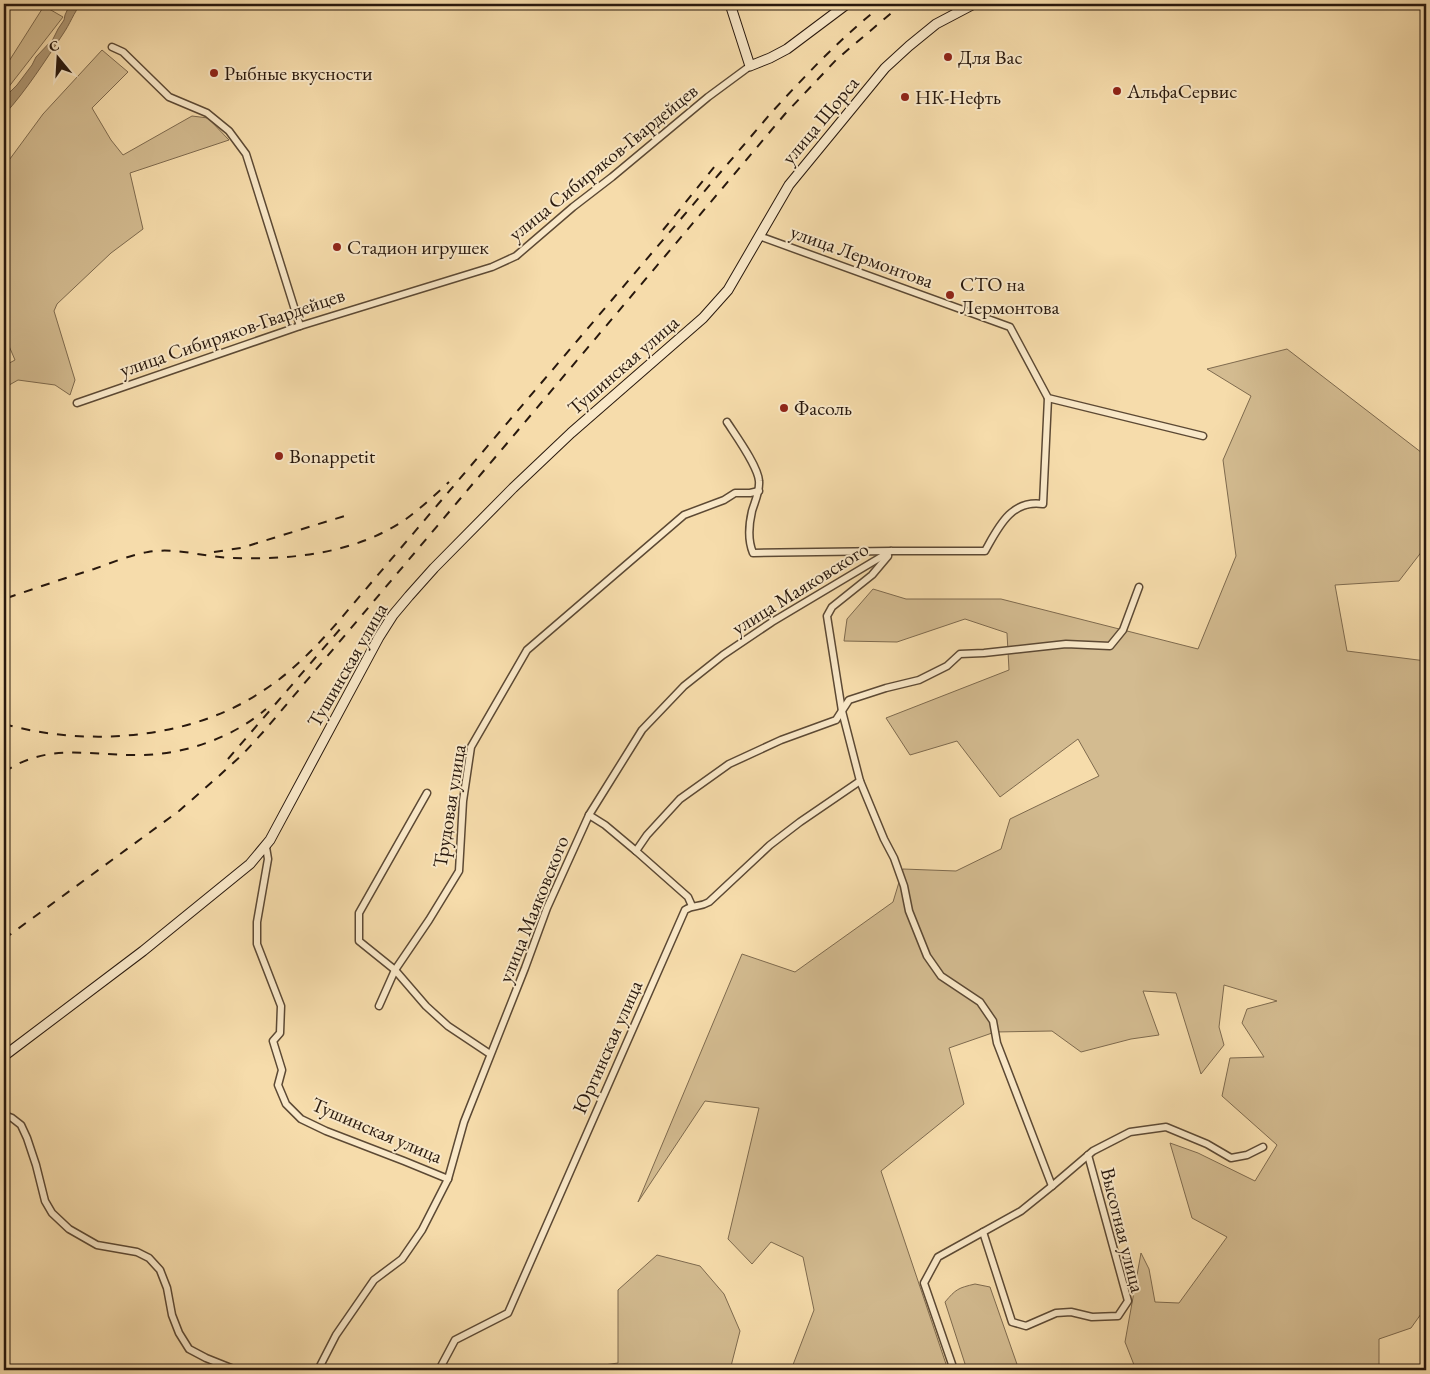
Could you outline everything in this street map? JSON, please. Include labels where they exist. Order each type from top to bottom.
[{"type":"main road","points":[[730,4],[750,66]]},
{"type":"main road","name":"улица Сибиряков-Гвардейцев","points":[[750,66],[787,49],[847,4]]},
{"type":"main road","name":"улица Щорса","points":[[728,290],[789,185],[885,68],[936,24],[974,4]]},
{"type":"main road","name":"Тушинская улица","points":[[4,1056],[142,951],[250,864],[266,847],[393,615],[434,568],[513,488],[703,318],[728,290]]},
{"type":"street","points":[[112,47],[123,52],[169,97],[207,113],[229,132],[246,154],[300,326]]},
{"type":"street","name":"улица Сибиряков-Гвардейцев","points":[[77,403],[300,326],[492,267],[516,256],[573,207],[750,66]]},
{"type":"street","name":"улица Лермонтова","points":[[759,236],[1010,327],[1048,398]]},
{"type":"street","points":[[727,422],[757,471],[760,481],[759,491],[751,514],[749,536],[753,554],[985,551],[1002,521],[1012,512],[1032,502],[1043,504],[1048,398],[1203,436]]},
{"type":"street","name":"Трудовая улица","points":[[379,1006],[395,970],[459,872],[463,801],[471,748],[526,650],[684,515],[724,500],[736,493],[759,491]]},
{"type":"street","points":[[891,551],[872,576],[832,606],[827,616],[842,711],[860,782],[894,858],[904,886],[909,911],[927,956],[941,976],[980,1002],[993,1020],[997,1043],[1052,1186]]},
{"type":"street","name":"улица Маяковского","points":[[318,1370],[336,1335],[374,1280],[402,1259],[422,1230],[448,1179],[464,1122],[548,908],[589,815],[642,730],[684,686],[722,655],[891,551]]},
{"type":"street","points":[[636,851],[647,835],[680,798],[729,764],[781,740],[836,720],[849,700],[919,680],[947,666],[960,654],[1066,644],[1110,646],[1123,630],[1139,587]]},
{"type":"street","points":[[589,815],[636,851],[688,897],[692,906],[702,906],[709,902],[770,845],[800,822],[860,782]]},
{"type":"street","points":[[427,793],[359,912],[359,941],[395,970],[426,1006],[448,1026],[490,1054]]},
{"type":"street","name":"Тушинская улица","points":[[266,847],[268,860],[257,922],[257,944],[280,1006],[280,1033],[273,1041],[282,1070],[278,1085],[286,1104],[301,1119],[326,1131],[448,1179]]},
{"type":"street","name":"Юргинская улица","points":[[439,1370],[455,1340],[508,1313],[685,910],[692,906]]},
{"type":"street","points":[[4,1115],[21,1125],[36,1165],[45,1201],[52,1213],[69,1229],[97,1245],[136,1252],[149,1258],[160,1270],[167,1288],[172,1315],[179,1333],[189,1349],[236,1370]]},
{"type":"street","points":[[954,1370],[924,1283],[938,1257],[1021,1211],[1088,1155],[1130,1132],[1166,1126],[1206,1144],[1231,1158],[1247,1155],[1263,1147]]},
{"type":"street","name":"Высотная улица","points":[[983,1232],[1012,1322],[1026,1326],[1056,1314],[1071,1312],[1092,1317],[1118,1316],[1128,1302],[1088,1155]]},
{"type":"shaded area","points":[[70,4],[81,4],[35,76],[4,115],[4,101],[7,95],[17,85],[36,57],[53,39],[64,20]]},
{"type":"shaded area","points":[[44,6],[63,17],[4,93],[4,69]]},
{"type":"shaded area","points":[[102,50],[128,72],[92,108],[111,140],[123,155],[192,116],[208,118],[229,140],[130,173],[143,229],[111,253],[57,304],[54,311],[75,380],[70,395],[55,385],[18,380],[4,388],[4,366],[15,360],[6,339],[4,339],[4,167],[43,114]]},
{"type":"shaded area","points":[[1287,349],[1426,456],[1426,546],[1399,581],[1335,585],[1347,651],[1426,661],[1426,1307],[1411,1328],[1379,1339],[1379,1370],[1136,1370],[1125,1342],[1141,1253],[1149,1269],[1155,1302],[1179,1303],[1227,1237],[1192,1218],[1170,1143],[1198,1153],[1255,1181],[1277,1145],[1222,1096],[1230,1058],[1264,1057],[1242,1023],[1247,1009],[1277,1001],[1224,985],[1219,1027],[1224,1045],[1201,1074],[1176,993],[1143,991],[1159,1035],[1131,1039],[1081,1052],[1052,1031],[995,1032],[949,1048],[964,1104],[881,1171],[948,1370],[791,1370],[814,1310],[803,1257],[771,1242],[752,1264],[728,1239],[759,1108],[705,1101],[638,1202],[742,954],[795,972],[893,902],[903,869],[956,871],[1001,849],[1010,819],[1099,776],[1078,739],[1000,797],[957,741],[910,755],[886,718],[1009,670],[1007,633],[965,619],[897,642],[844,641],[847,619],[873,589],[906,599],[1001,599],[1198,649],[1236,556],[1223,460],[1251,396],[1207,369]]},
{"type":"shaded area","points":[[657,1255],[700,1266],[724,1294],[740,1331],[730,1370],[602,1370],[604,1365],[618,1363],[618,1290]]},
{"type":"shaded area","points":[[975,1284],[990,1287],[1019,1370],[967,1370],[945,1302],[958,1290]]},
{"type":"railway","points":[[4,724],[36,731],[102,737],[136,735],[170,729],[202,720],[233,708],[261,692],[292,669],[337,623],[771,113],[811,70],[884,4]]},
{"type":"railway","points":[[4,939],[179,811],[243,754],[785,114],[837,59],[902,4]]},
{"type":"railway","points":[[663,230],[715,166]]},
{"type":"railway","points":[[7,598],[127,557],[148,552],[169,551],[231,558],[276,558],[299,556],[344,547],[386,531],[406,519],[449,482]]},
{"type":"railway","points":[[214,552],[241,548],[351,514]]},
{"type":"railway","points":[[228,759],[341,628]]},
{"type":"railway","points":[[4,772],[20,763],[52,754],[152,755],[187,749],[204,744],[237,729],[266,709]]},
{"type":"place","name":"Для Вас","points":[[948,57]]},
{"type":"place","name":"Рыбные вкусности","points":[[214,73]]},
{"type":"place","name":"АльфаСервис","points":[[1117,91]]},
{"type":"place","name":"НК-Нефть","points":[[905,97]]},
{"type":"place","name":"Стадион игрушек","points":[[337,247]]},
{"type":"place","name":"СТО на Лермонтова","points":[[950,295]]},
{"type":"place","name":"Фасоль","points":[[784,408]]},
{"type":"place","name":"Bonappetit","points":[[279,456]]}]
